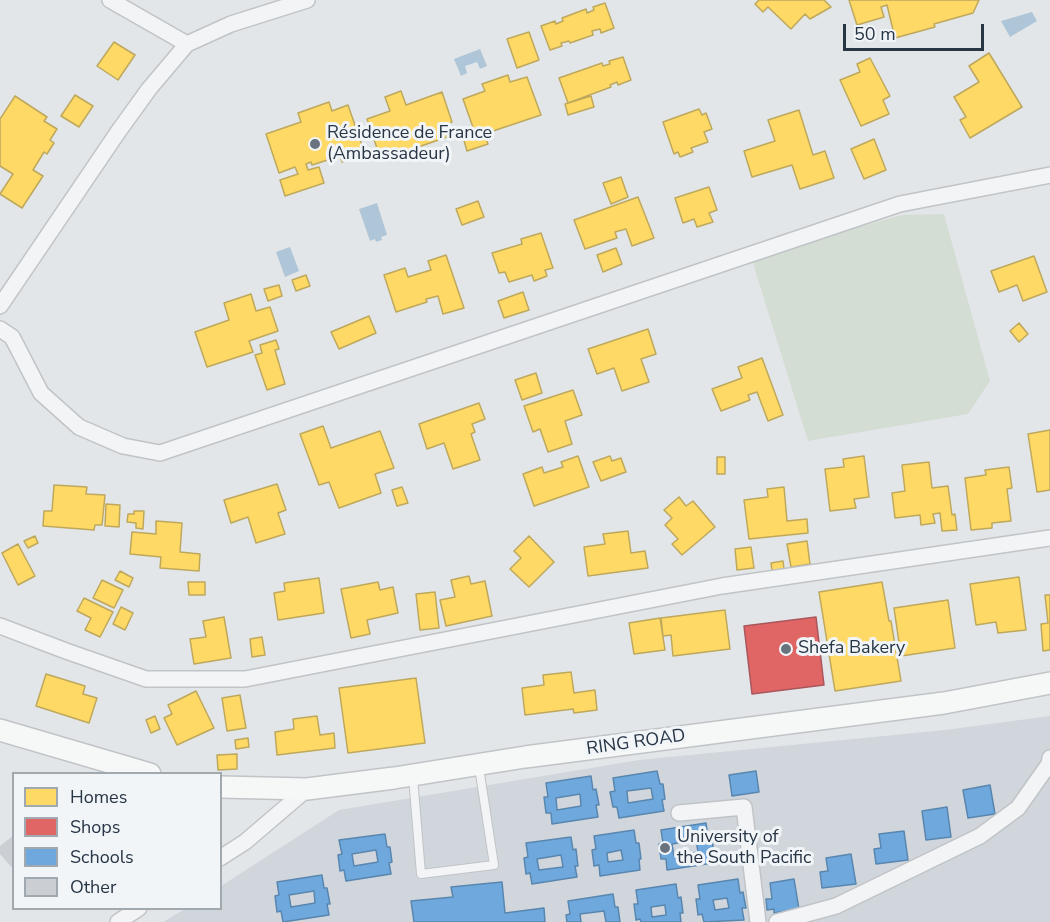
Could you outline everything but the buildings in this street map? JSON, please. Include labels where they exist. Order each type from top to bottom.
[{"type":"main road","name":"RING ROAD","points":[[222,787],[307,789],[734,729],[944,703],[1050,683]]},
{"type":"main road","points":[[0,730],[143,772]]},
{"type":"street","points":[[110,0],[187,44]]},
{"type":"street","points":[[0,306],[118,132],[149,89],[187,44],[231,24],[308,0]]},
{"type":"street","points":[[0,329],[12,337],[42,393],[79,427],[123,446],[160,453],[900,204],[1050,175]]},
{"type":"street","points":[[0,626],[146,679],[245,679],[722,586],[1050,538]]},
{"type":"street","points":[[777,922],[836,906],[980,836],[1018,808],[1049,764],[1050,758]]},
{"type":"street","points":[[222,857],[245,842],[307,789]]},
{"type":"street","points":[[679,813],[744,807],[758,922]]},
{"type":"street","points":[[118,922],[137,910]]},
{"type":"lane","points":[[413,775],[421,874],[494,865],[479,766]]},
{"type":"shaded area","points":[[944,214],[990,381],[968,414],[808,441],[751,257],[902,215]]},
{"type":"shaded area","name":"University of the South Pacific","points":[[1050,716],[1050,922],[163,922],[183,910],[222,910],[222,885],[339,810],[639,760],[945,730]]},
{"type":"water","points":[[1032,12],[1037,21],[1010,37],[1001,21]]},
{"type":"water","points":[[480,49],[487,66],[480,69],[477,62],[465,66],[467,73],[461,76],[454,59]]},
{"type":"water","points":[[377,203],[387,235],[376,242],[375,239],[370,241],[359,209]]},
{"type":"water","points":[[290,247],[299,271],[285,277],[276,252]]},
{"type":"place","name":"Résidence de France (Ambassadeur)","points":[[315,144]]},
{"type":"place","name":"Shefa Bakery","points":[[786,649]]},
{"type":"place","name":"University of the South Pacific","points":[[665,848]]}]
